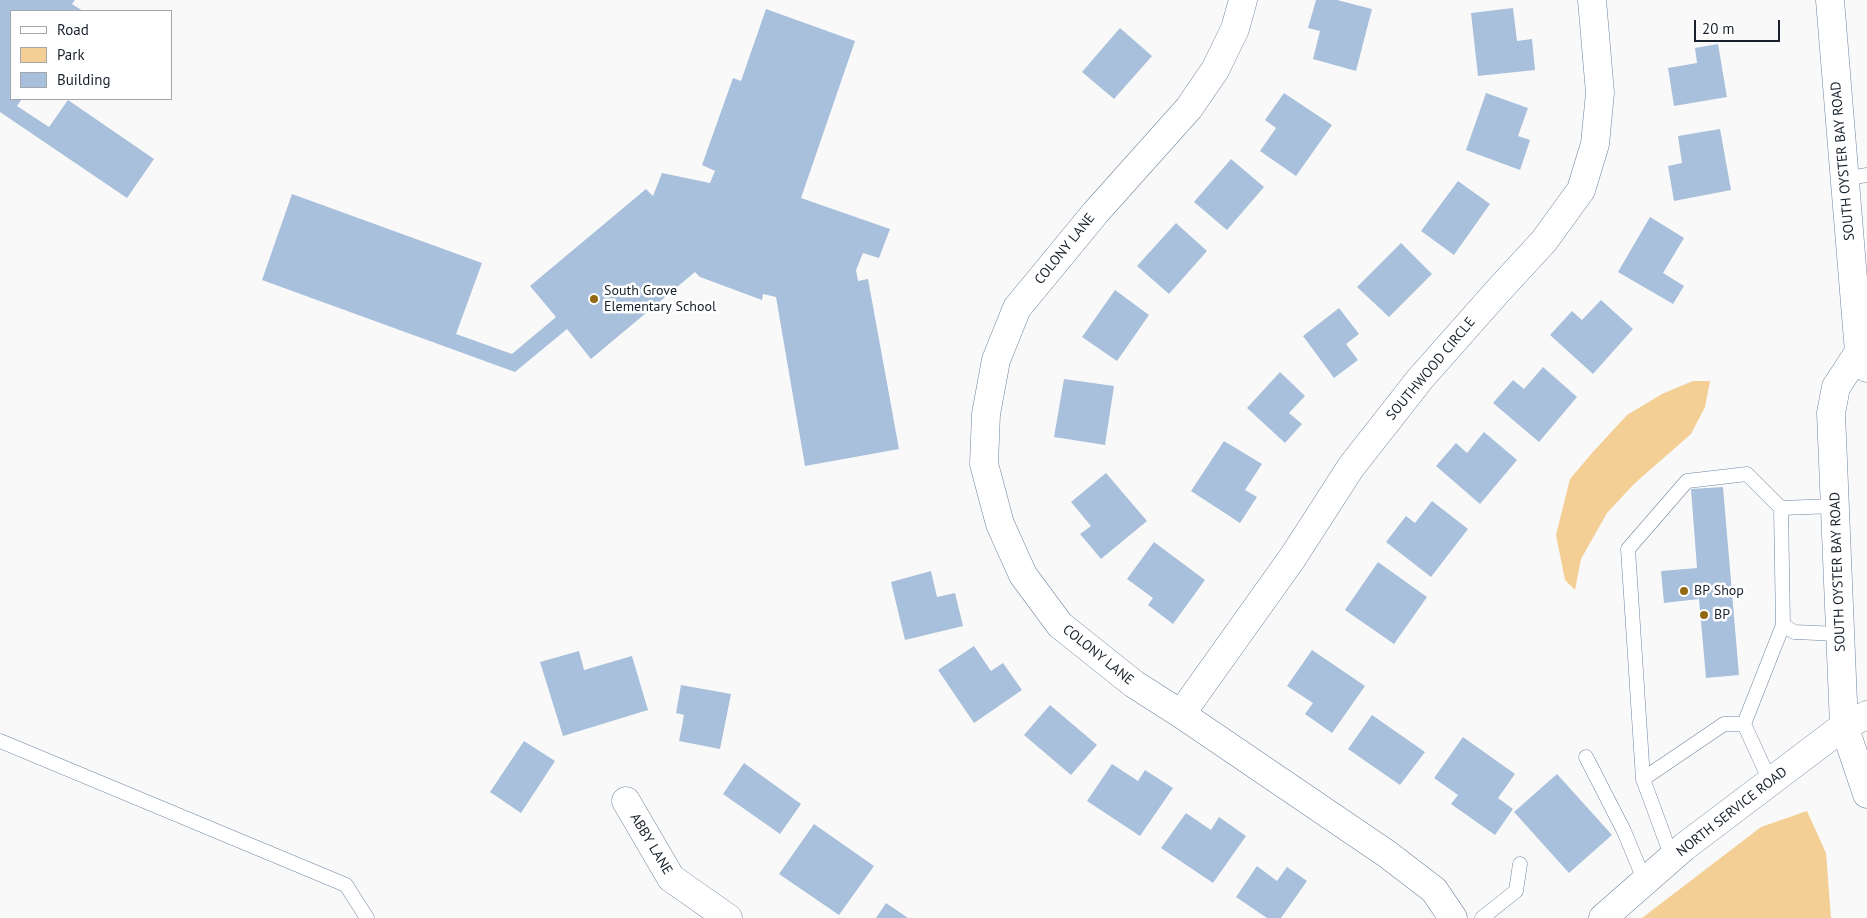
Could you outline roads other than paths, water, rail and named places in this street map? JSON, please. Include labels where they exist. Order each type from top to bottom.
[{"type":"street","name":"COLONY LANE","points":[[1243,0],[1235,29],[1215,70],[1188,108],[1096,212],[1017,308],[996,360],[986,414],[984,464],[1000,524],[1023,575],[1060,625],[1134,684],[1387,854],[1434,890],[1453,918]]},
{"type":"street","name":"SOUTHWOOD CIRCLE","points":[[1180,714],[1293,557],[1351,467],[1420,379],[1496,292],[1544,241],[1581,190],[1595,144],[1600,93],[1592,0]]},
{"type":"street","name":"SOUTH OYSTER BAY ROAD","points":[[1830,0],[1856,177],[1864,358],[1836,387],[1831,413],[1840,634],[1867,794]]},
{"type":"street","name":"NORTH SERVICE ROAD","points":[[1603,918],[1672,858],[1770,781],[1855,720]]},
{"type":"street","name":"ABBY LANE","points":[[626,801],[671,878],[728,918]]},
{"type":"lane","points":[[1672,858],[1643,779],[1628,549],[1687,481],[1747,474],[1781,508],[1783,625],[1744,724],[1770,781]]},
{"type":"lane","points":[[1781,508],[1835,506]]},
{"type":"lane","points":[[1783,625],[1794,632],[1840,634]]},
{"type":"lane","points":[[1643,779],[1724,724],[1744,724]]},
{"type":"lane","points":[[0,740],[346,885],[367,918]]},
{"type":"lane","points":[[1586,757],[1624,831],[1645,882]]},
{"type":"lane","points":[[1482,918],[1516,891],[1520,864]]},
{"type":"place","name":"South Grove Elementary School","points":[[594,299]]},
{"type":"place","name":"BP Shop","points":[[1684,591]]},
{"type":"place","name":"BP","points":[[1704,615]]}]
